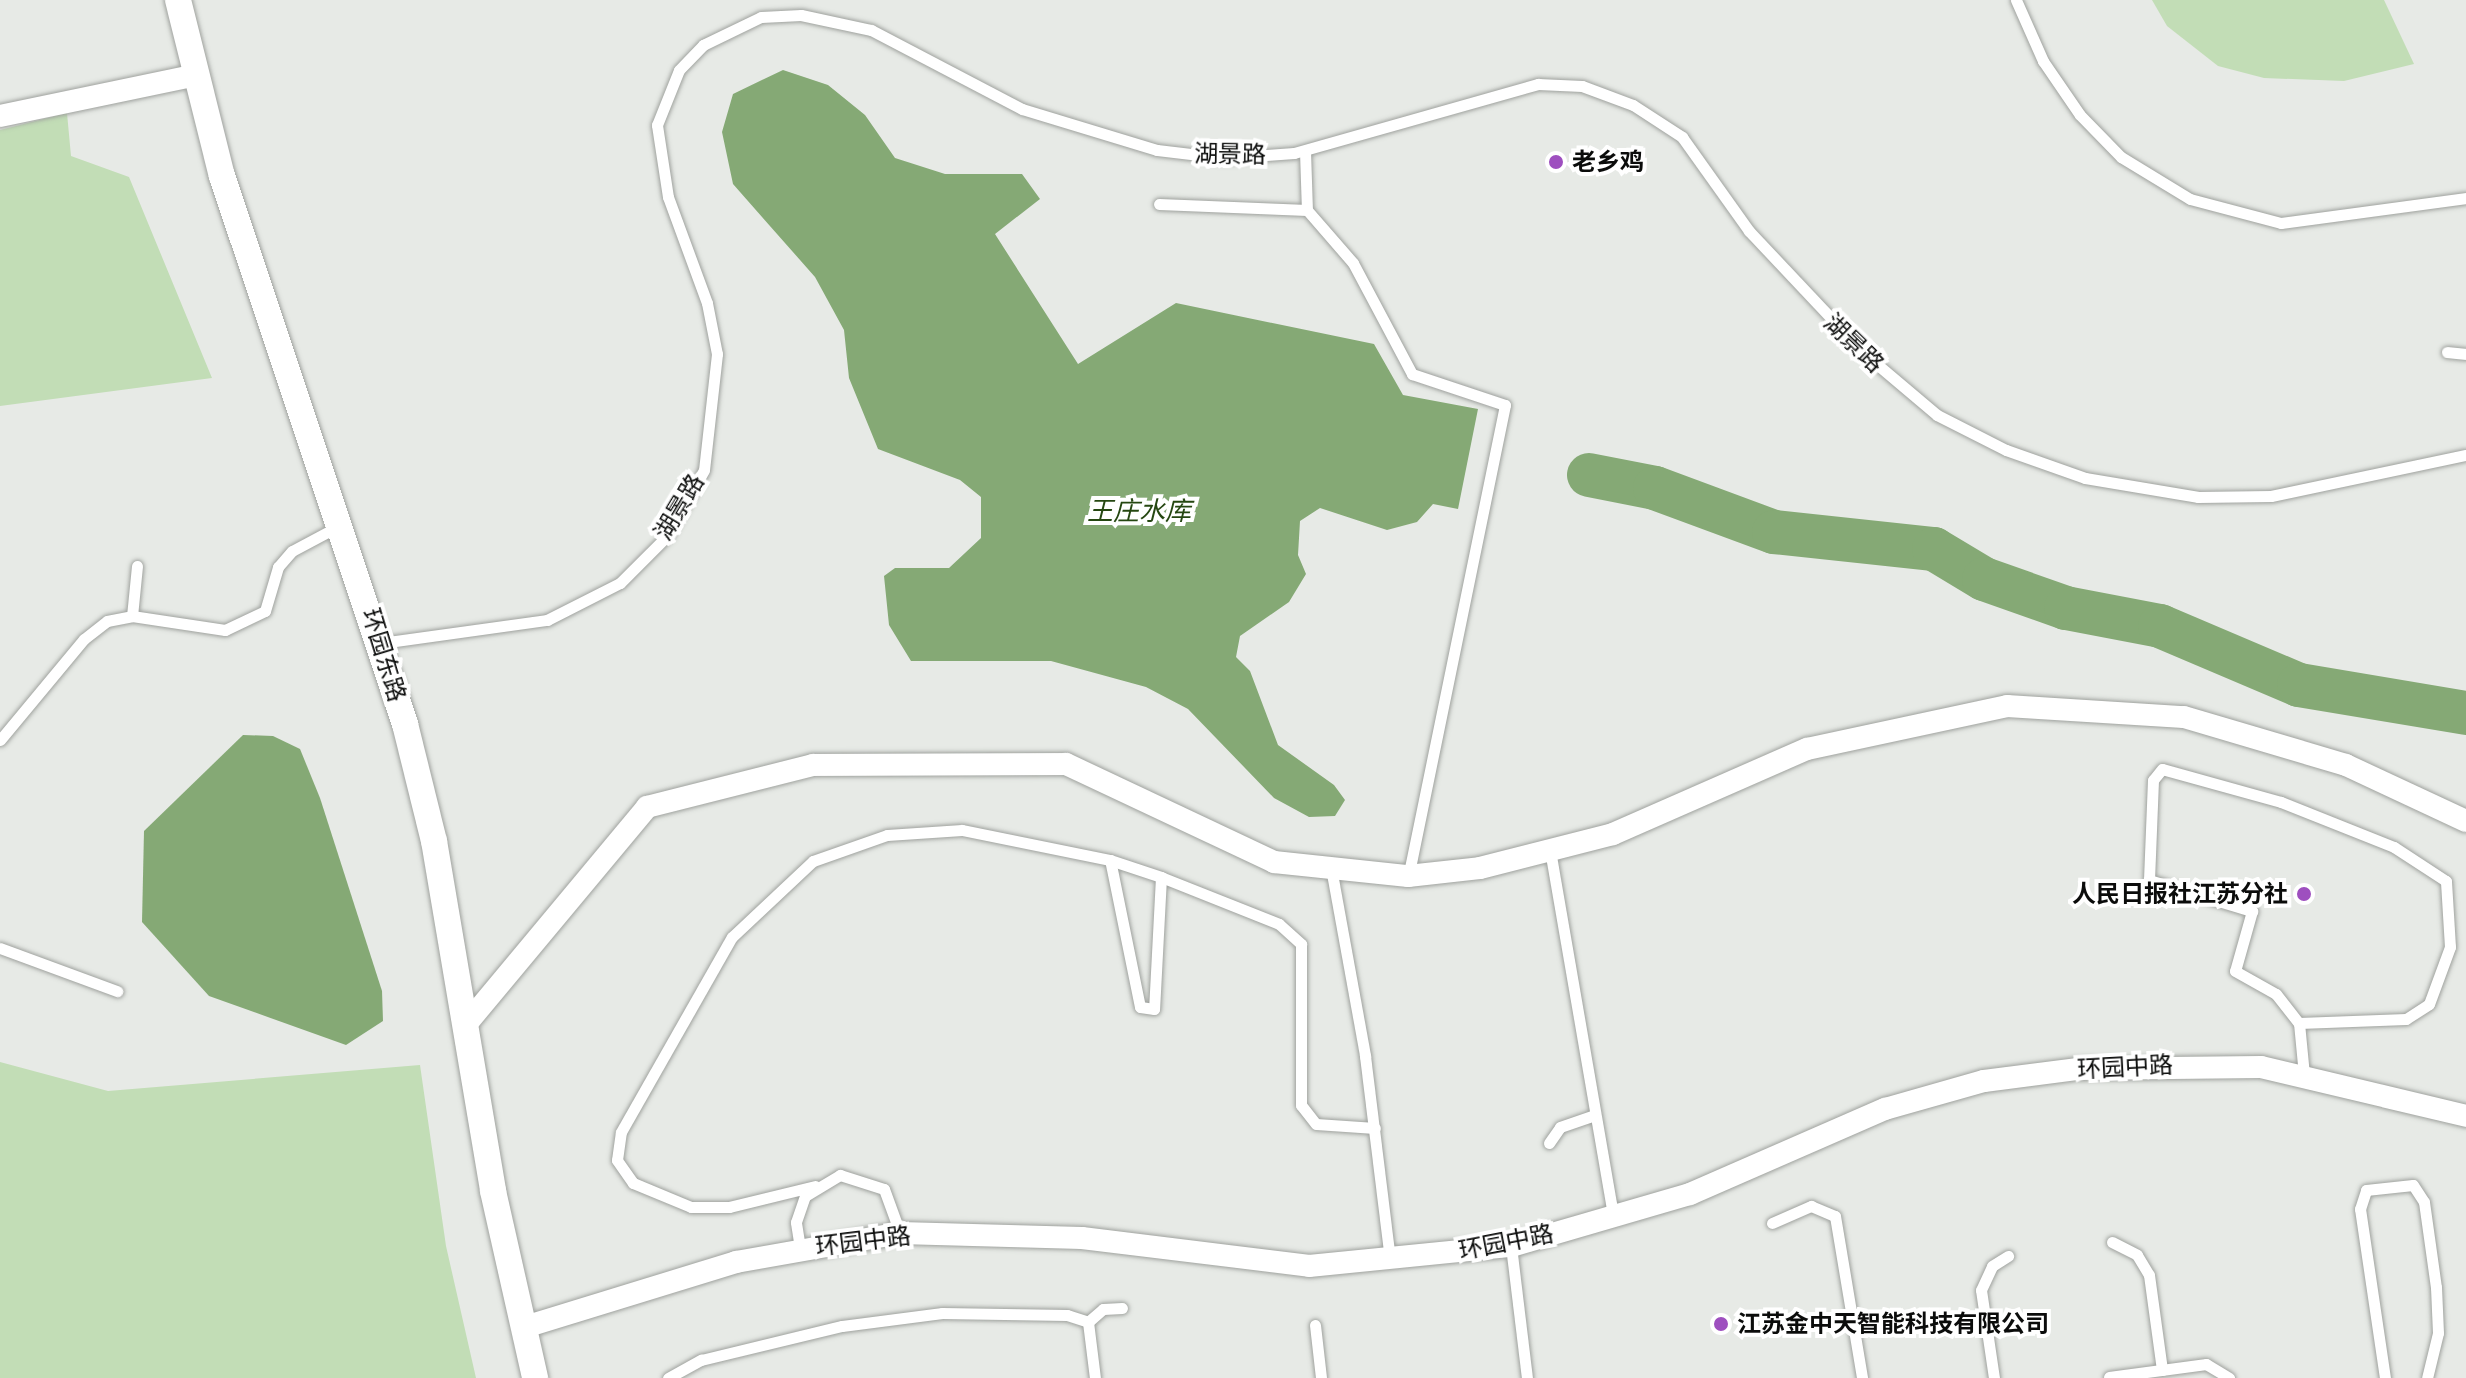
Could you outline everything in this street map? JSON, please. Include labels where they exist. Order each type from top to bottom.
[{"type":"street","name":"环园东路","points":[[178,0],[222,176],[381,643],[434,841],[468,1022],[493,1191],[528,1326],[535,1378]]},
{"type":"street","points":[[0,116],[197,75]]},
{"type":"street","points":[[468,1022],[647,807],[813,765],[1066,764],[1274,862],[1408,876],[1550,850],[1613,834],[1807,749],[2007,706],[2184,717],[2346,765],[2466,821]]},
{"type":"street","name":"环园中路","points":[[528,1326],[594,1310],[668,1280],[800,1248],[900,1233],[1082,1238],[1309,1266],[1511,1246],[1690,1194],[1885,1109],[1984,1081],[2165,1063],[2304,1075],[2466,1116]]},
{"type":"lane","points":[[2016,0],[2043,61],[2080,115],[2121,157],[2190,199],[2281,223],[2466,198]]},
{"type":"lane","name":"湖景路","points":[[381,643],[547,620],[620,583],[668,535],[704,470],[717,354],[707,303],[668,197],[657,125],[679,70],[731,29],[761,17],[801,15],[871,30],[1022,109],[1157,150],[1225,158],[1305,151],[1538,84],[1582,86],[1633,105],[1682,137],[1749,231],[1866,355],[1937,415],[2006,450],[2085,478],[2198,497],[2271,496],[2466,455]]},
{"type":"lane","points":[[1305,151],[1307,210],[1353,263],[1412,374],[1505,405],[1408,876]]},
{"type":"lane","points":[[1159,204],[1307,210]]},
{"type":"lane","points":[[2447,352],[2466,354]]},
{"type":"lane","points":[[0,740],[84,639],[107,621],[132,616],[225,630],[265,611],[278,567],[292,551],[342,525]]},
{"type":"lane","points":[[132,616],[137,566]]},
{"type":"lane","points":[[2299,1023],[2406,1019],[2429,1004],[2450,947],[2446,881],[2394,847],[2281,802],[2162,769],[2153,780],[2149,880],[2252,911],[2235,971],[2276,994],[2299,1023],[2304,1075]]},
{"type":"lane","points":[[900,1233],[897,1209],[875,1182],[840,1175],[815,1186],[729,1207],[691,1207],[633,1183],[617,1160],[621,1132],[732,937],[813,861],[887,835],[962,830],[1110,860],[1279,924],[1301,944],[1301,1105],[1316,1124],[1375,1128]]},
{"type":"lane","points":[[1550,850],[1613,1216]]},
{"type":"lane","points":[[1110,860],[1140,1007],[1154,1009],[1161,877]]},
{"type":"lane","points":[[1331,868],[1375,1128],[1390,1260]]},
{"type":"lane","points":[[0,948],[117,991]]},
{"type":"lane","points":[[1549,1143],[1560,1127],[1594,1115]]},
{"type":"lane","points":[[2385,1378],[2360,1209],[2366,1190],[2413,1185],[2424,1202],[2436,1287],[2438,1333],[2427,1378]]},
{"type":"lane","points":[[800,1248],[799,1208],[815,1186]]},
{"type":"lane","points":[[1772,1223],[1811,1206],[1835,1216],[1862,1378]]},
{"type":"lane","points":[[2112,1242],[2137,1255],[2149,1275],[2162,1370]]},
{"type":"lane","points":[[1511,1246],[1527,1378]]},
{"type":"lane","points":[[1994,1378],[1981,1290],[1992,1266],[2008,1256]]},
{"type":"lane","points":[[1088,1322],[1103,1309],[1122,1308]]},
{"type":"lane","points":[[668,1378],[701,1360],[901,1315],[1067,1315],[1088,1322]]},
{"type":"lane","points":[[1088,1322],[1095,1378]]},
{"type":"lane","points":[[1315,1325],[1321,1378]]},
{"type":"lane","points":[[2109,1377],[2206,1364],[2229,1378]]},
{"type":"shaded area","points":[[2152,0],[2384,0],[2414,64],[2344,81],[2264,78],[2218,66],[2167,26]]},
{"type":"shaded area","points":[[67,113],[71,156],[129,177],[212,378],[0,406],[0,130]]},
{"type":"shaded area","points":[[0,1062],[108,1091],[420,1065],[446,1246],[476,1378],[0,1378]]},
{"type":"water","name":"王庄水库","points":[[783,70],[828,85],[865,115],[895,158],[945,174],[1022,174],[1040,199],[995,234],[1078,364],[1176,303],[1374,344],[1403,395],[1478,409],[1458,509],[1433,504],[1417,522],[1387,530],[1320,508],[1300,521],[1298,555],[1306,574],[1289,602],[1240,636],[1236,657],[1250,671],[1278,745],[1334,785],[1345,800],[1335,816],[1309,817],[1274,798],[1188,709],[1146,687],[1051,661],[911,661],[889,625],[884,576],[895,568],[949,568],[981,538],[981,497],[960,480],[878,449],[849,378],[844,330],[815,277],[733,184],[722,132],[733,94]]},
{"type":"water","points":[[243,735],[273,736],[300,749],[320,798],[382,991],[383,1021],[346,1045],[209,996],[142,922],[144,831]]},
{"type":"waterway","points":[[1589,475],[1655,488],[1774,532],[1934,549],[1984,579],[2066,608],[2160,626],[2299,685],[2466,713]]},
{"type":"place","name":"老乡鸡","points":[[1556,162]]},
{"type":"place","name":"人民日报社江苏分社","points":[[2304,894]]},
{"type":"place","name":"江苏金中天智能科技有限公司","points":[[1721,1324]]}]
